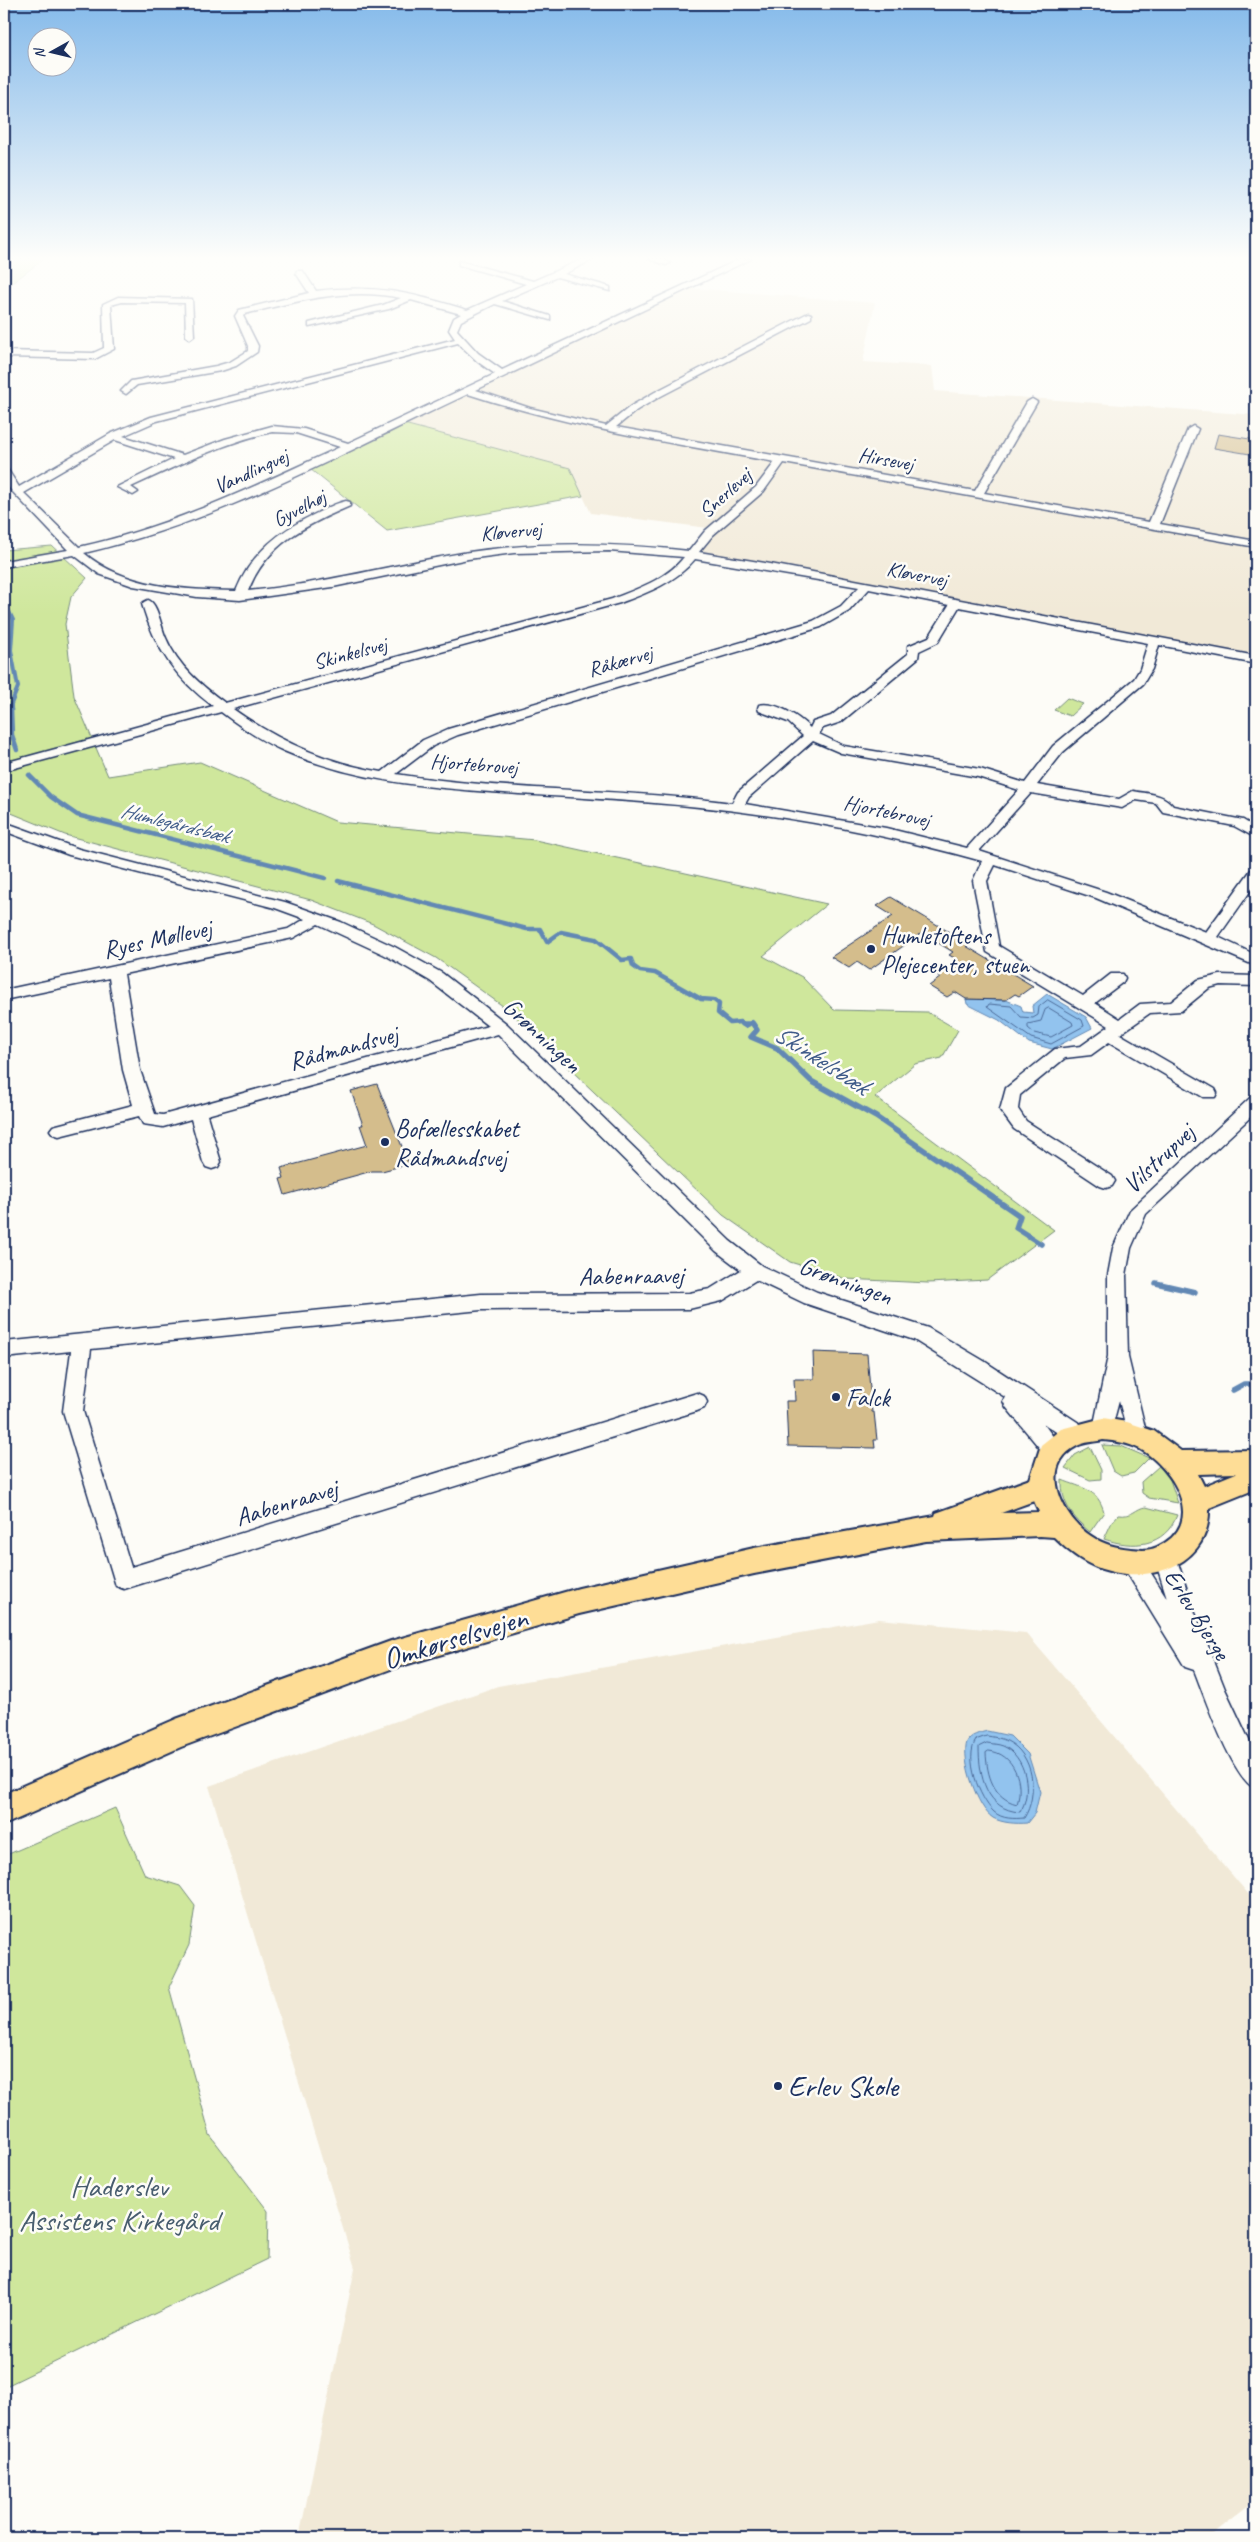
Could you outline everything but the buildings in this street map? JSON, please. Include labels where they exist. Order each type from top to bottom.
[{"type":"main road","points":[[1090,1431],[1137,1436],[1159,1447],[1177,1463],[1192,1489],[1196,1502],[1196,1516],[1187,1540],[1165,1557],[1155,1561],[1132,1563],[1105,1558],[1079,1544],[1058,1525],[1045,1500],[1043,1486],[1044,1467],[1053,1450],[1090,1431]]},
{"type":"main road","points":[[1177,1463],[1256,1461]]},
{"type":"main road","points":[[1196,1502],[1256,1477]]},
{"type":"main road","name":"Omkørselsvejen","points":[[926,1529],[1043,1486]]},
{"type":"main road","name":"Omkørselsvejen","points":[[4,1810],[176,1734],[391,1655],[579,1601],[754,1561],[926,1529],[1040,1524],[1058,1525]]},
{"type":"street","points":[[126,391],[134,384],[161,378]]},
{"type":"street","points":[[18,492],[114,436],[154,419],[314,378]]},
{"type":"street","name":"Vandlingvej","points":[[4,564],[78,552],[180,523],[232,501],[494,378]]},
{"type":"street","points":[[608,429],[634,408],[689,378]]},
{"type":"street","name":"Hirsevej","points":[[467,390],[527,410],[608,429],[1154,524],[1256,544]]},
{"type":"street","points":[[978,494],[1032,402]]},
{"type":"street","points":[[133,492],[122,487],[184,459],[260,431],[276,428],[301,431],[348,446]]},
{"type":"street","points":[[1154,524],[1193,429]]},
{"type":"street","points":[[114,436],[184,459]]},
{"type":"street","name":"Snerlevej","points":[[694,554],[709,533],[760,489],[781,460]]},
{"type":"street","name":"Kløvervej","points":[[4,472],[18,492],[78,552],[99,569],[136,583],[168,591],[240,596],[287,592],[411,565],[516,550],[600,547],[694,554],[1256,660]]},
{"type":"street","name":"Gyvelhøj","points":[[240,596],[252,565],[266,549],[288,532],[346,504]]},
{"type":"street","name":"Skinkelsvej","points":[[4,767],[616,601],[668,577],[694,554]]},
{"type":"street","name":"Råkærvej","points":[[384,777],[428,743],[453,732],[817,624],[845,610],[858,598],[866,585]]},
{"type":"street","name":"Kløvervej","points":[[811,736],[818,725],[836,719],[914,655],[912,649],[918,644],[929,643],[934,639],[956,602]]},
{"type":"street","points":[[148,604],[162,645],[177,668],[195,688],[224,708]]},
{"type":"street","points":[[969,854],[1028,788],[1058,748],[1140,681],[1146,669],[1155,640]]},
{"type":"street","name":"Hjortebrovej","points":[[224,708],[259,733],[295,750],[335,765],[384,777],[429,784],[671,800],[736,808],[831,822],[969,854],[1140,909],[1209,938],[1256,961]]},
{"type":"street","points":[[764,708],[793,719],[811,736],[842,749],[980,773],[1028,788],[1122,804],[1133,795],[1160,800],[1168,809],[1238,823],[1256,834]]},
{"type":"street","points":[[736,808],[743,794],[811,736]]},
{"type":"street","name":"Grønningen","points":[[4,826],[74,852],[280,905],[336,925],[390,951],[436,977],[501,1028],[723,1246],[755,1271],[811,1298],[921,1334],[992,1378],[1060,1424],[1090,1431]]},
{"type":"street","points":[[990,860],[980,881],[992,948],[1083,1004],[1114,1030],[1209,1093]]},
{"type":"street","points":[[1209,938],[1256,873]]},
{"type":"street","name":"Ryes Møllevej","points":[[4,995],[293,933],[317,918]]},
{"type":"street","points":[[59,1130],[142,1110],[133,1073],[116,972]]},
{"type":"street","points":[[1083,1004],[1117,978]]},
{"type":"street","points":[[1106,1181],[1020,1125],[1009,1110],[1012,1092],[1061,1053],[1085,1051],[1146,1008],[1176,1007],[1204,984],[1220,980],[1256,981]]},
{"type":"street","name":"Rådmandsvej","points":[[142,1110],[149,1120],[163,1121],[501,1028]]},
{"type":"street","name":"Vilstrupvej","points":[[1137,1436],[1118,1356],[1117,1274],[1122,1248],[1139,1210],[1256,1102]]},
{"type":"street","points":[[198,1112],[212,1162]]},
{"type":"street","name":"Aabenraavej","points":[[4,1350],[481,1302],[689,1301],[714,1296],[755,1271]]},
{"type":"street","name":"Aabenraavej","points":[[82,1342],[73,1411],[124,1579],[696,1402]]},
{"type":"street","name":"Vilstrupvej","points":[[1090,1431],[1118,1356]]},
{"type":"street","name":"Grønningen","points":[[992,1378],[1053,1450]]},
{"type":"street","name":"Erlev Bjerge","points":[[1165,1557],[1182,1610],[1215,1695],[1239,1751],[1256,1777]]},
{"type":"street","name":"Erlev Bjerge","points":[[1132,1563],[1215,1695]]},
{"type":"shaded area","points":[[486,378],[933,378],[935,391],[1256,415],[1256,663],[699,554],[708,528],[591,513],[570,468],[404,424],[400,418]]},
{"type":"shaded area","name":"Erlev Skole","points":[[879,1619],[1026,1633],[1256,1903],[1256,2500],[1208,2538],[299,2538],[355,2268],[209,1786],[498,1686]]},
{"type":"green space","points":[[404,424],[570,468],[583,496],[387,531],[310,469]]},
{"type":"green space","points":[[52,546],[87,578],[71,597],[65,624],[74,696],[108,776],[200,762],[337,822],[535,840],[827,904],[763,956],[802,977],[834,1010],[927,1012],[958,1030],[942,1058],[915,1064],[875,1097],[1054,1230],[987,1280],[928,1283],[846,1279],[790,1262],[723,1215],[507,1009],[436,958],[373,924],[311,900],[65,835],[4,810],[4,550]]},
{"type":"green space","points":[[1067,698],[1083,704],[1070,716],[1054,710]]},
{"type":"green space","points":[[1102,1445],[1121,1446],[1149,1458],[1134,1473],[1121,1476],[1113,1471]]},
{"type":"green space","points":[[1090,1447],[1101,1470],[1101,1479],[1090,1480],[1065,1468],[1075,1455]]},
{"type":"green space","points":[[1159,1466],[1170,1480],[1178,1503],[1149,1498],[1142,1493],[1141,1482]]},
{"type":"green space","points":[[1062,1480],[1088,1490],[1098,1498],[1104,1512],[1090,1532],[1069,1509],[1062,1488]]},
{"type":"green space","points":[[1146,1507],[1177,1515],[1172,1526],[1165,1534],[1147,1543],[1137,1544],[1126,1544],[1104,1539],[1112,1522],[1118,1515],[1128,1515]]},
{"type":"green space","name":"Haderslev Assistens Kirkegård","points":[[115,1808],[145,1875],[180,1886],[195,1906],[189,1945],[169,1987],[210,2135],[268,2211],[267,2259],[4,2387],[4,1856]]},
{"type":"water","points":[[1047,994],[1086,1017],[1092,1028],[1052,1049],[1029,1043],[999,1020],[967,1004],[966,999],[1006,1000],[1021,1006],[1023,1012],[1033,1013],[1032,1006]]},
{"type":"water","points":[[987,1731],[1010,1736],[1028,1754],[1040,1792],[1035,1813],[1027,1823],[1009,1823],[993,1818],[987,1813],[976,1794],[966,1760],[967,1742],[973,1736]]},
{"type":"waterway","name":"Humlegårdsbæk","points":[[4,601],[13,620],[11,650],[18,687],[11,704],[11,709]]},
{"type":"waterway","name":"Humlegårdsbæk","points":[[11,709],[12,735],[17,750]]},
{"type":"waterway","name":"Humlegårdsbæk","points":[[29,775],[51,797],[77,815],[325,878]]},
{"type":"waterway","name":"Skinkelsbæk","points":[[338,881],[527,929],[540,929],[547,942],[561,932],[596,939],[622,960],[631,959],[633,966],[640,971],[655,973],[701,999],[714,1000],[719,1004],[718,1013],[730,1023],[740,1022],[745,1026]]},
{"type":"waterway","name":"Skinkelsbæk","points":[[746,1026],[752,1022],[753,1024]]},
{"type":"waterway","name":"Skinkelsbæk","points":[[743,1024],[748,1024]]},
{"type":"waterway","name":"Skinkelsbæk","points":[[753,1024],[757,1030],[751,1037],[777,1048],[811,1081],[876,1117],[1020,1216],[1016,1228],[1041,1244]]},
{"type":"waterway","name":"Skinkelsbæk","points":[[1156,1283],[1195,1292]]},
{"type":"waterway","name":"Skinkelsbæk","points":[[1233,1390],[1244,1384],[1256,1384]]},
{"type":"place","name":"Humletoftens Plejecenter, stuen","points":[[871,949]]},
{"type":"place","name":"Bofællesskabet Rådmandsvej","points":[[385,1142]]},
{"type":"place","name":"Falck","points":[[836,1397]]},
{"type":"place","name":"Erlev Skole","points":[[778,2086]]}]
